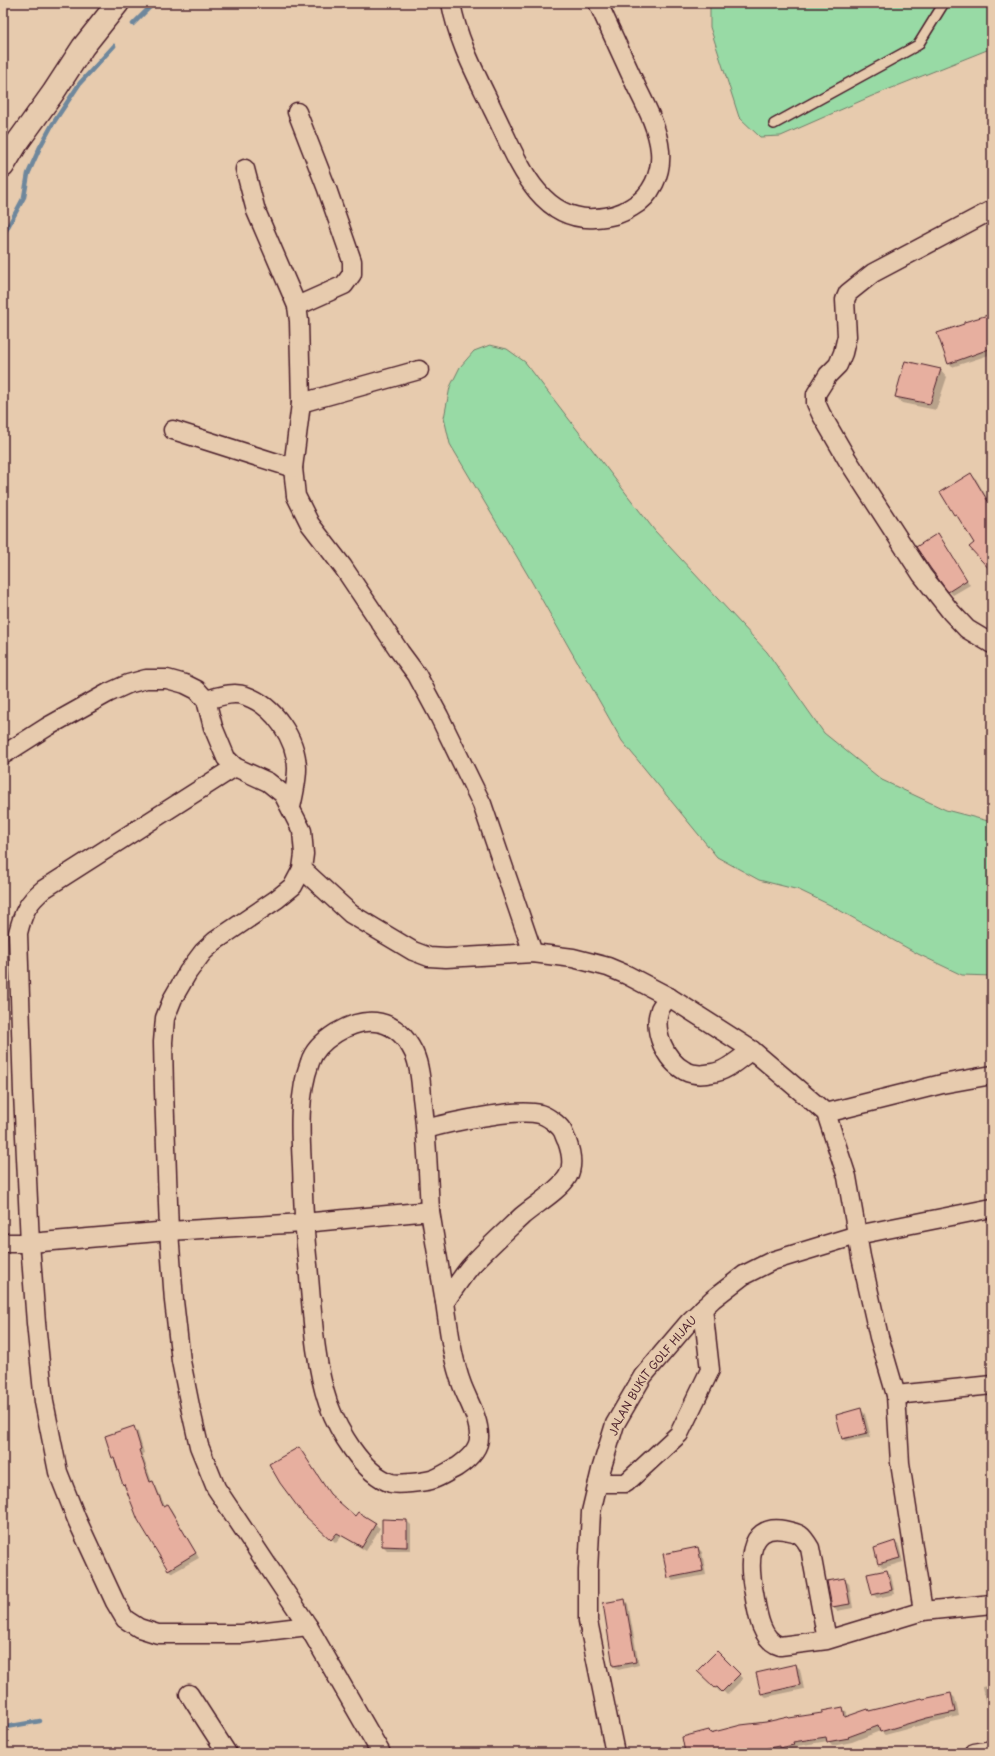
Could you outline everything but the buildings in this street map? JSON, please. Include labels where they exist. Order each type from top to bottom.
[{"type":"main road","points":[[3,166],[17,143],[53,93],[83,47],[118,3]]},
{"type":"street","points":[[452,3],[454,21],[472,70],[526,176],[538,194],[557,209],[568,216],[583,219],[616,216],[640,202],[656,180],[660,151],[653,121],[598,3]]},
{"type":"street","points":[[297,112],[327,189],[352,261],[352,274],[344,285],[297,306]]},
{"type":"street","points":[[245,169],[256,211],[297,306],[299,322],[301,403],[293,468],[296,496],[310,524],[343,567],[417,675],[482,804],[533,953]]},
{"type":"street","points":[[992,210],[872,273],[848,293],[845,300],[847,336],[843,353],[838,365],[828,375],[816,394],[816,403],[847,459],[922,575],[967,630],[992,644]]},
{"type":"street","points":[[301,403],[419,370]]},
{"type":"street","points":[[173,430],[293,468]]},
{"type":"street","points":[[3,755],[108,693],[128,684],[146,679],[167,679],[185,684],[197,690],[206,700],[213,727],[226,758],[235,767],[268,782],[283,794],[302,831],[304,854],[302,869],[293,886],[277,899],[215,941],[203,952],[188,972],[173,998],[165,1018],[163,1042],[168,1231],[181,1361],[199,1446],[216,1488],[308,1626],[374,1751]]},
{"type":"street","points":[[206,700],[228,694],[245,695],[259,703],[274,715],[288,734],[297,766],[296,782],[291,807]]},
{"type":"street","points":[[235,767],[44,889],[35,896],[24,912],[18,933],[23,1092],[30,1243],[36,1323],[44,1402],[58,1472],[101,1574],[125,1619],[139,1628],[158,1634],[242,1634],[308,1626]]},
{"type":"street","points":[[302,869],[351,914],[413,951],[429,956],[446,958],[533,953],[573,958],[608,967],[669,997],[752,1050],[826,1113],[846,1177],[861,1257],[880,1337],[896,1395],[900,1463],[923,1612]]},
{"type":"street","points":[[669,997],[660,1008],[658,1021],[660,1039],[669,1057],[685,1071],[699,1074],[714,1073],[732,1064],[752,1050]]},
{"type":"street","points":[[372,1021],[390,1025],[402,1034],[414,1054],[420,1081],[426,1129],[430,1211],[446,1302],[450,1338],[461,1383],[477,1421],[480,1439],[473,1453],[459,1466],[432,1480],[393,1484],[369,1468],[355,1454],[336,1421],[328,1401],[318,1358],[303,1223],[300,1131],[304,1090],[310,1061],[325,1040],[350,1025],[372,1021]]},
{"type":"street","points":[[826,1113],[942,1084],[992,1075]]},
{"type":"street","points":[[426,1129],[490,1116],[522,1113],[541,1114],[552,1120],[562,1130],[571,1151],[572,1164],[568,1175],[561,1184],[493,1242],[469,1268],[446,1302]]},
{"type":"street","name":"JALAN BUKIT GOLF HIJAU","points":[[614,1753],[588,1621],[588,1571],[591,1512],[615,1424],[643,1376],[689,1322],[703,1308],[744,1275],[765,1265],[801,1252],[857,1235],[992,1208]]},
{"type":"street","points":[[3,1243],[30,1243],[168,1231],[303,1223],[430,1211]]},
{"type":"street","points":[[598,1483],[626,1483],[679,1434],[710,1370],[703,1308]]},
{"type":"street","points":[[896,1395],[992,1385]]},
{"type":"street","points":[[827,1640],[810,1548],[805,1539],[799,1532],[777,1529],[765,1533],[752,1546],[750,1573],[759,1618],[763,1629],[769,1638],[780,1646],[827,1640],[923,1612],[992,1604]]},
{"type":"street","points":[[189,1694],[227,1753]]},
{"type":"street","points":[[974,1753],[992,1750]]},
{"type":"lane","points":[[774,124],[918,45],[944,3]]},
{"type":"green space","points":[[710,3],[992,3],[992,48],[872,96],[781,136],[760,137],[739,117],[710,27]]},
{"type":"green space","points":[[490,345],[507,349],[525,362],[655,531],[767,652],[824,733],[882,780],[946,810],[992,822],[992,976],[962,975],[918,954],[830,905],[799,890],[759,880],[717,857],[622,741],[529,577],[450,444],[444,418],[450,387],[460,367],[474,351]]},
{"type":"waterway","points":[[133,24],[154,3]]},
{"type":"waterway","points":[[3,236],[24,197],[28,174],[52,125],[80,83],[114,46]]},
{"type":"waterway","points":[[3,1729],[6,1727],[40,1721]]}]
